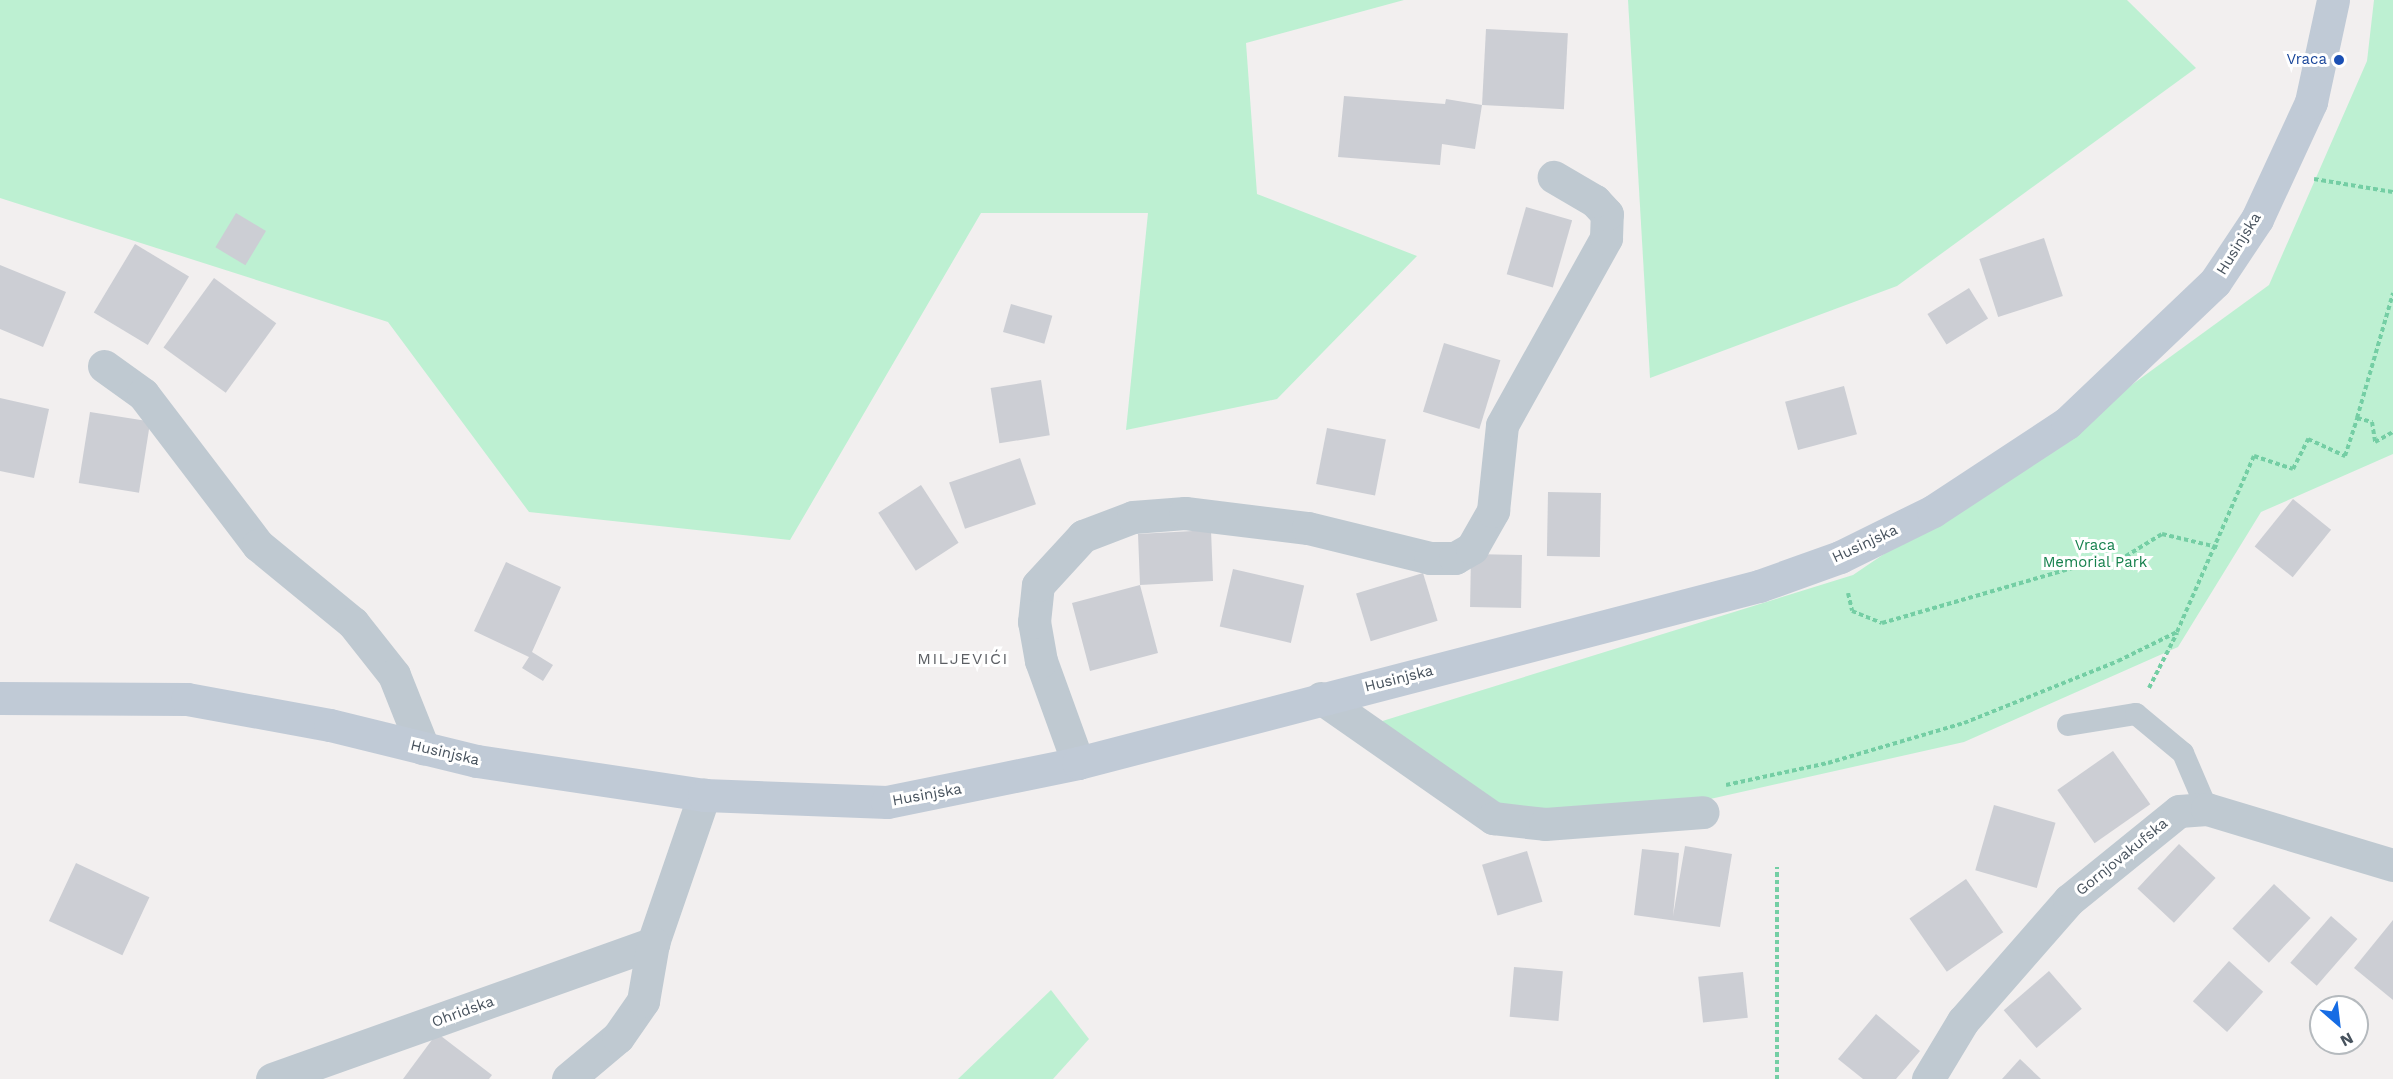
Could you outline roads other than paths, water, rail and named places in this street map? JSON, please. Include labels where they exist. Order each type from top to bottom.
[{"type":"main road","name":"Husinjska","points":[[0,698],[187,699],[330,725],[477,761],[705,795],[887,802],[1078,763],[1321,698],[1700,603],[1840,557],[1933,511],[2067,423],[2215,282],[2257,219],[2311,102],[2333,0]]},
{"type":"street","points":[[1078,763],[1041,661],[1034,622],[1038,585],[1083,536],[1133,517],[1185,513],[1308,528],[1430,558],[1455,558],[1472,548],[1493,511],[1502,425],[1606,238],[1607,214],[1595,201],[1554,177]]},
{"type":"street","points":[[104,366],[143,394],[258,545],[353,623],[393,675],[423,748]]},
{"type":"street","points":[[1321,698],[1493,818],[1545,824],[1703,812]]},
{"type":"street","points":[[568,1079],[618,1037],[643,1001],[653,943],[705,795]]},
{"type":"street","name":"Gornjovakufska","points":[[1928,1079],[1963,1021],[2069,900],[2179,811],[2207,809],[2393,865]]},
{"type":"street","name":"Ohridska","points":[[272,1079],[653,943]]},
{"type":"lane","points":[[2068,725],[2136,714],[2183,753],[2207,809]]},
{"type":"place","name":"Vraca","points":[[2339,60]]},
{"type":"district","name":"MILJEVIĆI","points":[[963,659]]},
{"type":"park label","name":"Vraca Memorial Park","points":[[2095,554]]}]
